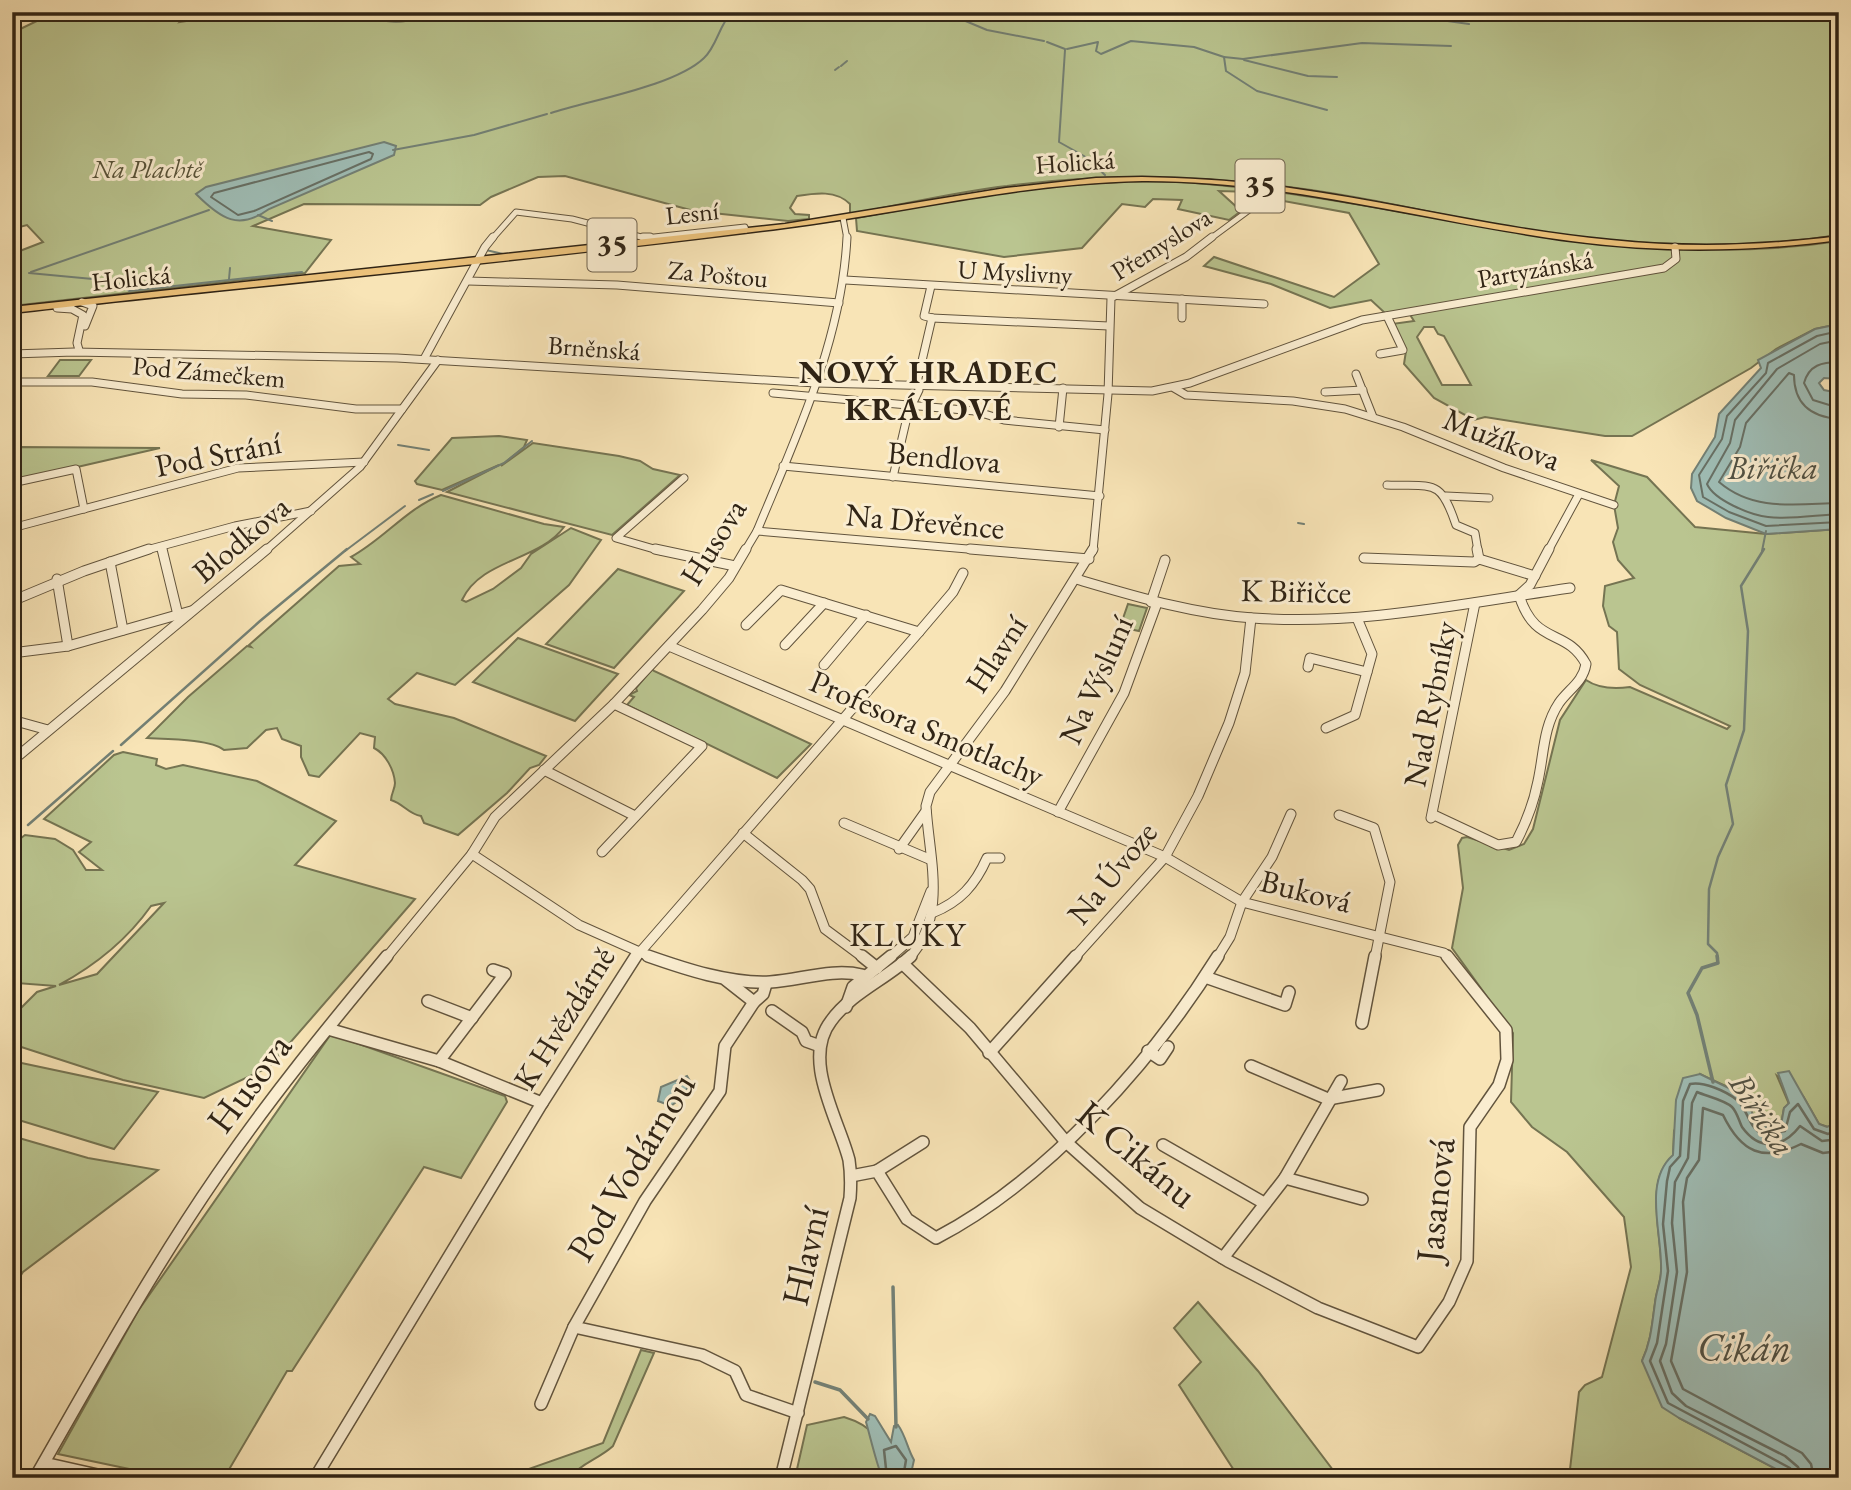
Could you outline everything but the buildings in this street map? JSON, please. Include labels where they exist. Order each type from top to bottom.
[{"type":"main road","name":"Holická","points":[[12,311],[746,230],[844,218],[1010,188],[1089,180],[1165,179],[1273,187],[1531,233],[1675,247]]},
{"type":"main road","name":"35","points":[[1675,247],[1733,248],[1839,238]]},
{"type":"main road","name":"Holická","points":[[12,311],[92,306],[105,302],[255,284]]},
{"type":"street","name":"Přemyslova","points":[[1100,496],[1110,301],[1186,257],[1271,194]]},
{"type":"street","name":"Lesní","points":[[477,260],[516,212],[572,219],[645,238],[744,227],[746,230]]},
{"type":"street","points":[[816,383],[845,280],[847,232],[844,218]]},
{"type":"street","name":"Partyzánská","points":[[1107,389],[1152,391],[1174,388],[1362,320],[1659,269],[1674,262],[1675,247]]},
{"type":"street","points":[[424,359],[477,260]]},
{"type":"street","name":"U Myslivny","points":[[845,280],[1264,304]]},
{"type":"street","name":"Za Poštou","points":[[468,281],[617,285],[839,303]]},
{"type":"street","points":[[931,286],[924,316],[932,318],[1109,326]]},
{"type":"street","points":[[1182,299],[1182,318]]},
{"type":"street","points":[[81,302],[92,306],[81,334]]},
{"type":"street","points":[[57,308],[72,309],[83,316],[79,350]]},
{"type":"street","points":[[1380,354],[1400,353],[1403,350],[1387,316]]},
{"type":"street","points":[[893,477],[908,413],[914,406],[919,390],[917,383],[932,318]]},
{"type":"street","name":"Brněnská","points":[[12,354],[61,355],[79,350],[93,354],[424,359],[816,383],[1107,389]]},
{"type":"street","name":"Blodkova","points":[[12,761],[313,510],[364,462],[438,360]]},
{"type":"street","points":[[1356,374],[1373,417]]},
{"type":"street","name":"Pod Zámečkem","points":[[12,382],[92,382],[182,394],[247,395],[356,409],[402,409]]},
{"type":"street","name":"Husova","points":[[35,1478],[119,1330],[183,1226],[250,1130],[328,1029],[472,855],[495,817],[614,704],[709,602],[735,566],[757,531],[816,383]]},
{"type":"street","points":[[1059,427],[1062,388]]},
{"type":"street","name":"Mužíkova","points":[[1174,388],[1186,395],[1322,404],[1373,417],[1614,505]]},
{"type":"street","points":[[1325,392],[1363,390]]},
{"type":"street","points":[[773,393],[985,413],[1003,420],[1105,430]]},
{"type":"street","name":"Pod Strání","points":[[12,527],[238,468],[353,460],[364,462]]},
{"type":"street","name":"Bendlova","points":[[783,466],[1100,496]]},
{"type":"street","points":[[12,483],[76,469],[84,509]]},
{"type":"street","points":[[684,478],[616,538],[676,555],[735,566]]},
{"type":"street","points":[[1387,485],[1436,487],[1446,496],[1456,525],[1475,533],[1479,559]]},
{"type":"street","points":[[1519,595],[1535,576],[1579,494]]},
{"type":"street","points":[[1089,559],[1095,543],[1100,496]]},
{"type":"street","points":[[1446,496],[1489,498]]},
{"type":"street","points":[[12,601],[57,579],[110,562],[264,519],[313,510]]},
{"type":"street","name":"Na Dřevěnce","points":[[757,531],[1089,559]]},
{"type":"street","points":[[161,547],[177,615]]},
{"type":"street","name":"K Biřičce","points":[[1364,558],[1474,562],[1479,559],[1535,576]]},
{"type":"street","name":"Hlavní","points":[[781,1478],[849,1210],[851,1176],[824,1078],[820,1046],[822,1035],[832,1020],[902,963],[925,939],[932,913],[926,811],[930,792],[1000,698],[1089,559]]},
{"type":"street","name":"Na Výsluní","points":[[1058,812],[1124,693],[1165,560]]},
{"type":"street","points":[[110,562],[123,630]]},
{"type":"street","name":"K Hvězdárně","points":[[315,1478],[542,1104],[639,952],[919,632],[953,592],[962,573]]},
{"type":"street","points":[[57,579],[68,646]]},
{"type":"street","name":"K Biřičce","points":[[1076,579],[1154,602],[1251,618],[1357,618],[1570,588]]},
{"type":"street","points":[[746,625],[781,590],[919,632]]},
{"type":"street","name":"Nad Rybníky","points":[[1475,603],[1432,817],[1498,845],[1516,842],[1526,823],[1538,783],[1546,729],[1559,703],[1586,668],[1584,657],[1571,645],[1534,626],[1525,615],[1519,595]]},
{"type":"street","points":[[785,645],[824,603]]},
{"type":"street","points":[[12,653],[68,646],[195,610]]},
{"type":"street","points":[[824,665],[866,615]]},
{"type":"street","name":"Na Úvoze","points":[[989,1053],[1165,857],[1198,796],[1229,723],[1245,673],[1251,618]]},
{"type":"street","points":[[1326,728],[1355,715],[1372,654],[1357,618]]},
{"type":"street","name":"Profesora Smotlachy","points":[[669,646],[1165,857]]},
{"type":"street","points":[[1308,667],[1310,658],[1367,672]]},
{"type":"street","points":[[602,852],[702,746],[614,704]]},
{"type":"street","points":[[12,720],[48,730]]},
{"type":"street","points":[[544,770],[635,816]]},
{"type":"street","name":"Hlavní","points":[[899,849],[926,811]]},
{"type":"street","points":[[877,1171],[905,1219],[919,1232],[936,1238],[972,1219],[1066,1142],[1123,1084],[1205,977],[1230,937],[1242,902],[1272,857],[1290,814]]},
{"type":"street","points":[[1339,815],[1374,828],[1390,882],[1362,1023]]},
{"type":"street","points":[[844,823],[899,849],[929,859]]},
{"type":"street","points":[[743,832],[810,889],[825,929],[877,968]]},
{"type":"street","name":"Hlavní","points":[[472,855],[580,926],[672,965],[725,978],[766,984],[799,977],[857,973],[862,975]]},
{"type":"street","name":"Buková","points":[[1165,857],[1242,902],[1444,954]]},
{"type":"street","points":[[932,913],[954,906],[981,874],[986,858],[1000,858]]},
{"type":"street","name":"Hlavní","points":[[846,1007],[846,1000],[862,975],[877,968],[916,935],[921,904],[931,891]]},
{"type":"street","name":"Jasanová","points":[[1418,1347],[1449,1302],[1466,1261],[1470,1127],[1499,1084],[1507,1060],[1506,1030],[1444,954]]},
{"type":"street","name":"K Cikánu","points":[[902,963],[970,1028],[1066,1142],[1140,1208],[1223,1258],[1318,1308],[1418,1347]]},
{"type":"street","points":[[439,1061],[505,974],[493,970]]},
{"type":"street","points":[[1205,977],[1285,1005],[1289,992]]},
{"type":"street","points":[[725,978],[754,1002]]},
{"type":"street","name":"Pod Vodárnou","points":[[541,1404],[574,1327],[645,1201],[720,1091],[725,1046],[754,1002],[763,994],[766,984]]},
{"type":"street","points":[[428,1001],[472,1018]]},
{"type":"street","points":[[772,1011],[802,1032],[806,1041],[820,1046]]},
{"type":"street","points":[[328,1029],[439,1061],[542,1104]]},
{"type":"street","points":[[1148,1052],[1160,1059],[1168,1047]]},
{"type":"street","points":[[1251,1066],[1328,1099],[1378,1090]]},
{"type":"street","points":[[1223,1258],[1284,1178],[1341,1081]]},
{"type":"street","points":[[851,1176],[877,1171],[923,1142]]},
{"type":"street","points":[[1163,1145],[1264,1203]]},
{"type":"street","points":[[1284,1178],[1362,1199]]},
{"type":"street","points":[[574,1327],[645,1340],[721,1364],[736,1372],[746,1395],[799,1413]]},
{"type":"street","points":[[44,1463],[111,1478]]},
{"type":"green space","name":"Na Plachtě","points":[[65,12],[190,12],[180,22],[186,21],[196,12],[366,12],[384,20],[405,21],[447,12],[1839,12],[1839,235],[1724,245],[1609,240],[1532,231],[1304,189],[1205,179],[1139,177],[1073,179],[1007,186],[850,214],[850,204],[838,196],[804,195],[797,196],[790,208],[795,214],[809,215],[809,219],[788,221],[694,211],[565,176],[538,177],[491,197],[480,205],[304,204],[253,226],[331,240],[305,273],[12,306],[12,254],[43,242],[27,225],[12,229],[12,33],[45,17],[58,18]]},
{"type":"green space","points":[[1165,181],[1249,188],[1585,241],[1669,248],[1754,249],[1839,241],[1839,324],[1815,329],[1776,349],[1751,368],[1632,436],[1605,436],[1485,417],[1474,420],[1434,398],[1404,364],[1406,351],[1392,324],[1414,321],[1407,310],[1386,314],[1371,300],[1330,308],[1271,284],[1204,266],[1214,257],[1334,297],[1379,264],[1349,213],[1257,196],[1253,192],[1219,191],[1241,211],[1229,220],[1178,209],[1182,200],[1153,199],[1145,207],[1122,204],[1082,248],[1004,257],[857,231],[856,218],[1010,192]],"holes":[[[1424,327],[1434,327],[1438,334],[1444,336],[1471,385],[1442,385],[1417,337]]]},
{"type":"green space","points":[[60,360],[91,360],[79,376],[48,376]]},
{"type":"green space","points":[[499,436],[527,440],[524,447],[501,466],[533,443],[619,456],[640,461],[653,469],[680,475],[612,535],[447,492],[499,465],[442,490],[417,484],[415,481],[452,438]]},
{"type":"green space","points":[[19,447],[160,448],[12,482],[12,456]]},
{"type":"green space","points":[[1591,460],[1647,477],[1695,527],[1766,534],[1839,529],[1839,1098],[1834,1101],[1834,1124],[1828,1127],[1819,1124],[1803,1096],[1777,1076],[1789,1104],[1784,1108],[1781,1125],[1763,1127],[1754,1118],[1749,1104],[1740,1093],[1700,1074],[1674,1131],[1673,1156],[1664,1166],[1659,1179],[1656,1210],[1661,1275],[1649,1340],[1642,1361],[1679,1418],[1793,1478],[1569,1478],[1579,1392],[1585,1385],[1602,1377],[1631,1267],[1624,1217],[1567,1152],[1532,1127],[1511,1102],[1513,1033],[1452,948],[1463,888],[1458,845],[1462,838],[1467,837],[1509,850],[1524,844],[1533,829],[1560,720],[1586,680],[1607,688],[1630,687],[1727,729],[1730,726],[1640,685],[1619,669],[1617,632],[1609,626],[1603,606],[1605,586],[1634,578],[1618,560],[1613,542],[1618,528],[1614,505],[1619,486]]},
{"type":"green space","points":[[441,495],[544,524],[564,527],[540,547],[482,576],[462,600],[466,602],[493,589],[521,568],[531,554],[571,528],[601,540],[569,585],[455,685],[417,673],[388,699],[395,704],[454,718],[546,756],[458,835],[424,823],[421,816],[391,800],[394,778],[386,758],[374,748],[375,737],[360,733],[319,777],[309,775],[301,757],[301,746],[282,739],[277,728],[266,730],[247,748],[224,750],[199,742],[147,738],[188,697],[247,646],[251,647],[249,645],[339,566],[360,564],[351,557],[417,508]]},
{"type":"green space","points":[[618,569],[684,591],[614,668],[546,644]]},
{"type":"green space","points":[[1128,604],[1147,608],[1139,631],[1120,627]]},
{"type":"green space","points":[[518,638],[618,674],[575,721],[473,682]]},
{"type":"green space","points":[[652,669],[811,744],[777,778],[627,705],[634,697],[629,695],[637,691],[636,688]]},
{"type":"green space","points":[[123,752],[157,759],[156,765],[166,769],[183,765],[257,781],[336,821],[295,865],[415,899],[269,1067],[204,1098],[123,1080],[12,1044],[12,1017],[37,992],[56,986],[17,983],[18,992],[12,997],[12,845],[25,835],[55,839],[73,850],[86,870],[102,870],[79,852],[91,842],[44,819],[114,755]],"holes":[[[164,903],[97,974],[59,985],[109,951],[151,906]]]},
{"type":"green space","points":[[331,1034],[505,1096],[507,1102],[461,1178],[424,1167],[292,1371],[287,1371],[224,1478],[172,1478],[58,1454],[138,1311]]},
{"type":"green space","points":[[12,1061],[158,1092],[114,1149],[12,1118]]},
{"type":"green space","points":[[12,1136],[88,1158],[158,1170],[23,1272],[12,1289]]},
{"type":"green space","points":[[1198,1302],[1258,1371],[1339,1478],[1239,1478],[1179,1385],[1201,1362],[1174,1328]]},
{"type":"green space","points":[[641,1350],[654,1353],[613,1446],[579,1468],[569,1478],[503,1478],[603,1443]]},
{"type":"green space","points":[[844,1417],[856,1421],[872,1432],[881,1447],[891,1478],[795,1478],[807,1425]]},
{"type":"water","points":[[366,12],[446,12],[394,21],[374,17]]},
{"type":"water","points":[[384,142],[396,146],[394,155],[248,219],[239,221],[222,216],[196,194],[206,187]]},
{"type":"water","name":"Biřička","points":[[1839,324],[1839,379],[1824,378],[1819,383],[1824,390],[1839,393],[1839,529],[1766,534],[1726,518],[1697,501],[1691,488],[1692,474],[1715,437],[1719,414],[1761,368],[1758,360],[1815,329]]},
{"type":"water","name":"Cikán","points":[[1789,1071],[1819,1124],[1827,1127],[1834,1124],[1834,1101],[1839,1098],[1839,1478],[1793,1478],[1679,1418],[1662,1407],[1642,1361],[1649,1340],[1661,1275],[1656,1210],[1658,1180],[1673,1155],[1676,1100],[1683,1078],[1700,1074],[1741,1094],[1747,1099],[1756,1123],[1772,1129],[1781,1125],[1784,1108],[1789,1103],[1778,1073]]},
{"type":"water","points":[[687,1076],[689,1085],[674,1104],[671,1106],[658,1101],[661,1087]]},
{"type":"water","points":[[870,1414],[875,1416],[891,1442],[894,1426],[898,1425],[901,1429],[914,1460],[910,1478],[883,1478],[881,1475],[866,1422]]},
{"type":"waterway","points":[[551,113],[632,91],[691,68],[708,53],[732,12]]},
{"type":"waterway","points":[[934,12],[952,14]]},
{"type":"waterway","points":[[1395,12],[1427,18]]},
{"type":"waterway","points":[[956,17],[987,30],[1044,41]]},
{"type":"waterway","points":[[1433,19],[1469,24]]},
{"type":"waterway","points":[[1067,49],[1098,42],[1096,51],[1101,54],[1131,41],[1194,47],[1224,57]]},
{"type":"waterway","points":[[1047,42],[1065,49]]},
{"type":"waterway","points":[[1224,57],[1243,59],[1362,43],[1451,46]]},
{"type":"waterway","points":[[1065,50],[1059,142],[1084,156],[1105,175]]},
{"type":"waterway","points":[[1224,57],[1226,71],[1257,91],[1327,110]]},
{"type":"waterway","points":[[1244,60],[1308,76],[1337,77]]},
{"type":"waterway","points":[[841,66],[847,61]]},
{"type":"waterway","points":[[835,70],[839,67]]},
{"type":"waterway","points":[[393,150],[474,135],[547,114]]},
{"type":"waterway","points":[[31,272],[209,210]]},
{"type":"waterway","points":[[258,215],[272,221]]},
{"type":"waterway","points":[[486,250],[503,254]]},
{"type":"waterway","points":[[229,279],[230,268]]},
{"type":"waterway","points":[[29,273],[114,281],[129,291],[302,272]]},
{"type":"waterway","points":[[443,491],[504,463],[532,441]]},
{"type":"waterway","points":[[398,445],[429,450]]},
{"type":"waterway","points":[[419,500],[433,494]]},
{"type":"waterway","points":[[345,551],[405,506]]},
{"type":"waterway","points":[[1298,523],[1304,524]]},
{"type":"waterway","name":"Biřička","points":[[1762,551],[1766,531]]},
{"type":"waterway","points":[[121,745],[260,621],[347,549]]},
{"type":"waterway","name":"Biřička","points":[[1718,958],[1708,944],[1709,889],[1718,857],[1733,824],[1726,785],[1744,730],[1748,631],[1741,586],[1764,549]]},
{"type":"waterway","points":[[28,825],[113,751]]},
{"type":"waterway","name":"Biřička","points":[[1713,1082],[1697,1015],[1688,993],[1702,968],[1718,963],[1717,956]]},
{"type":"waterway","points":[[893,1287],[896,1427]]},
{"type":"waterway","points":[[815,1382],[840,1390],[868,1419]]},
{"type":"district","name":"NOVÝ HRADEC KRÁLOVÉ","points":[[929,390]]},
{"type":"district","name":"KLUKY","points":[[908,934]]}]
